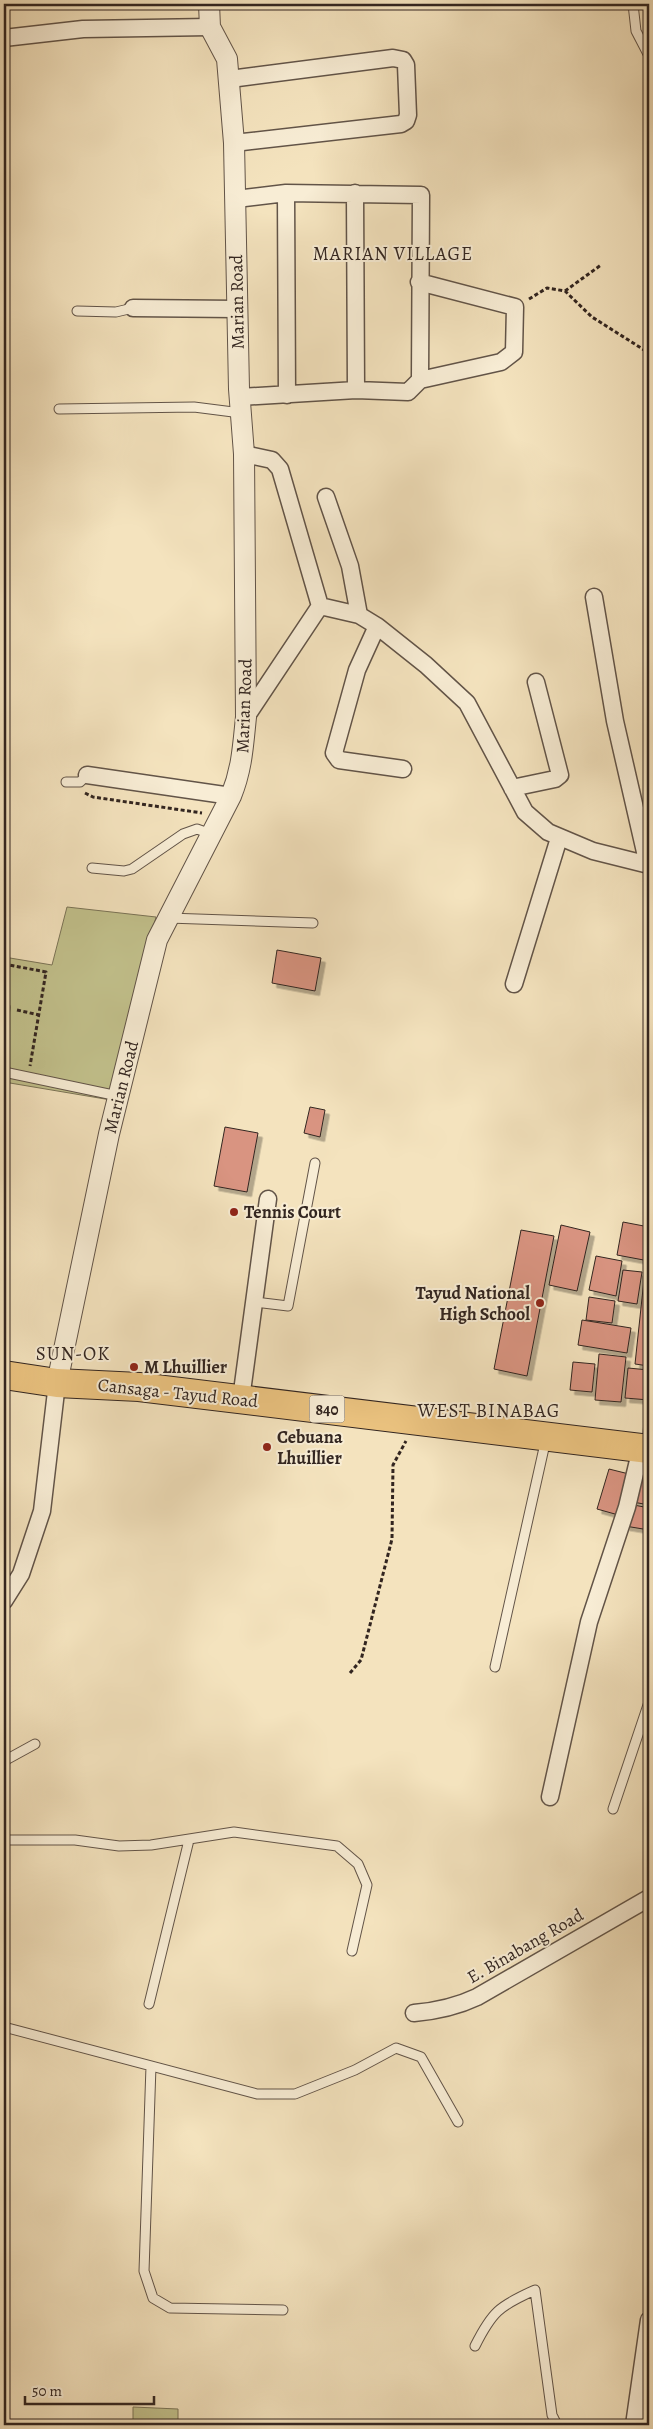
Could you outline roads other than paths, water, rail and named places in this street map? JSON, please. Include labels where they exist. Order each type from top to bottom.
[{"type":"highway","name":"Cansaga - Tayud Road","points":[[4,1375],[57,1383],[139,1387],[646,1448]]},
{"type":"street","name":"Marian Road","points":[[57,1383],[118,1096],[157,940],[221,815],[240,773],[246,717],[244,454],[240,405],[234,143],[228,58],[210,27],[209,4]]},
{"type":"street","points":[[4,38],[83,29],[210,27]]},
{"type":"street","points":[[230,79],[393,58],[403,60],[406,66],[408,116],[406,121],[401,124],[234,143]]},
{"type":"street","points":[[236,198],[286,193],[421,195],[419,282],[420,380]]},
{"type":"street","points":[[286,193],[288,395]]},
{"type":"street","points":[[354,193],[356,390]]},
{"type":"street","points":[[240,405],[288,395],[356,390],[408,392],[420,380],[501,362],[514,352],[515,307],[419,282]]},
{"type":"street","points":[[133,308],[237,309]]},
{"type":"street","points":[[244,454],[272,460],[280,469],[320,606],[246,717]]},
{"type":"street","points":[[326,497],[350,566],[358,615]]},
{"type":"street","points":[[320,606],[358,615],[377,626],[426,665],[468,703],[525,812],[548,832],[593,851],[648,865],[616,721],[594,597]]},
{"type":"street","points":[[377,626],[357,670],[334,752],[339,760],[403,769]]},
{"type":"street","points":[[512,788],[555,779],[560,775],[536,682]]},
{"type":"street","points":[[84,778],[230,796]]},
{"type":"street","points":[[514,984],[559,838]]},
{"type":"street","points":[[241,1399],[268,1199]]},
{"type":"street","points":[[4,1601],[21,1574],[42,1511],[57,1383]]},
{"type":"street","points":[[550,1797],[589,1622],[646,1448]]},
{"type":"street","name":"E. Binabang Road","points":[[414,2013],[457,2006],[477,1997],[649,1898]]},
{"type":"street","points":[[634,2425],[649,2320]]},
{"type":"lane","points":[[633,4],[636,31],[649,56]]},
{"type":"lane","points":[[77,311],[116,312],[133,308]]},
{"type":"lane","points":[[59,408],[240,405]]},
{"type":"lane","points":[[66,782],[84,778]]},
{"type":"lane","points":[[92,868],[124,872],[132,869],[183,834],[197,829],[211,834]]},
{"type":"lane","points":[[168,918],[313,923]]},
{"type":"lane","points":[[4,1072],[118,1096]]},
{"type":"lane","points":[[255,1302],[288,1306],[315,1164]]},
{"type":"lane","points":[[646,1448],[649,1421]]},
{"type":"lane","points":[[495,1667],[546,1436]]},
{"type":"lane","points":[[613,1809],[649,1702]]},
{"type":"lane","points":[[4,1761],[35,1744]]},
{"type":"lane","points":[[4,1840],[75,1840],[119,1846],[151,1845],[234,1832],[337,1846],[358,1864],[367,1885],[352,1952]]},
{"type":"lane","points":[[149,2004],[189,1840]]},
{"type":"lane","points":[[4,2028],[257,2094],[295,2094],[356,2070],[396,2048],[421,2057],[458,2122]]},
{"type":"lane","points":[[151,2066],[144,2271],[153,2298],[170,2308],[283,2310]]},
{"type":"lane","points":[[475,2346],[489,2319],[510,2301],[535,2290],[552,2415],[557,2425]]},
{"type":"place","name":"Tennis Court","points":[[234,1212]]},
{"type":"place","name":"Tayud National High School","points":[[540,1303]]},
{"type":"place","name":"M Lhuillier","points":[[134,1367]]},
{"type":"place","name":"Cebuana Lhuillier","points":[[267,1447]]},
{"type":"district","name":"MARIAN VILLAGE","points":[[393,253]]},
{"type":"district","name":"SUN-OK","points":[[73,1353]]},
{"type":"district","name":"WEST BINABAG","points":[[489,1410]]}]
